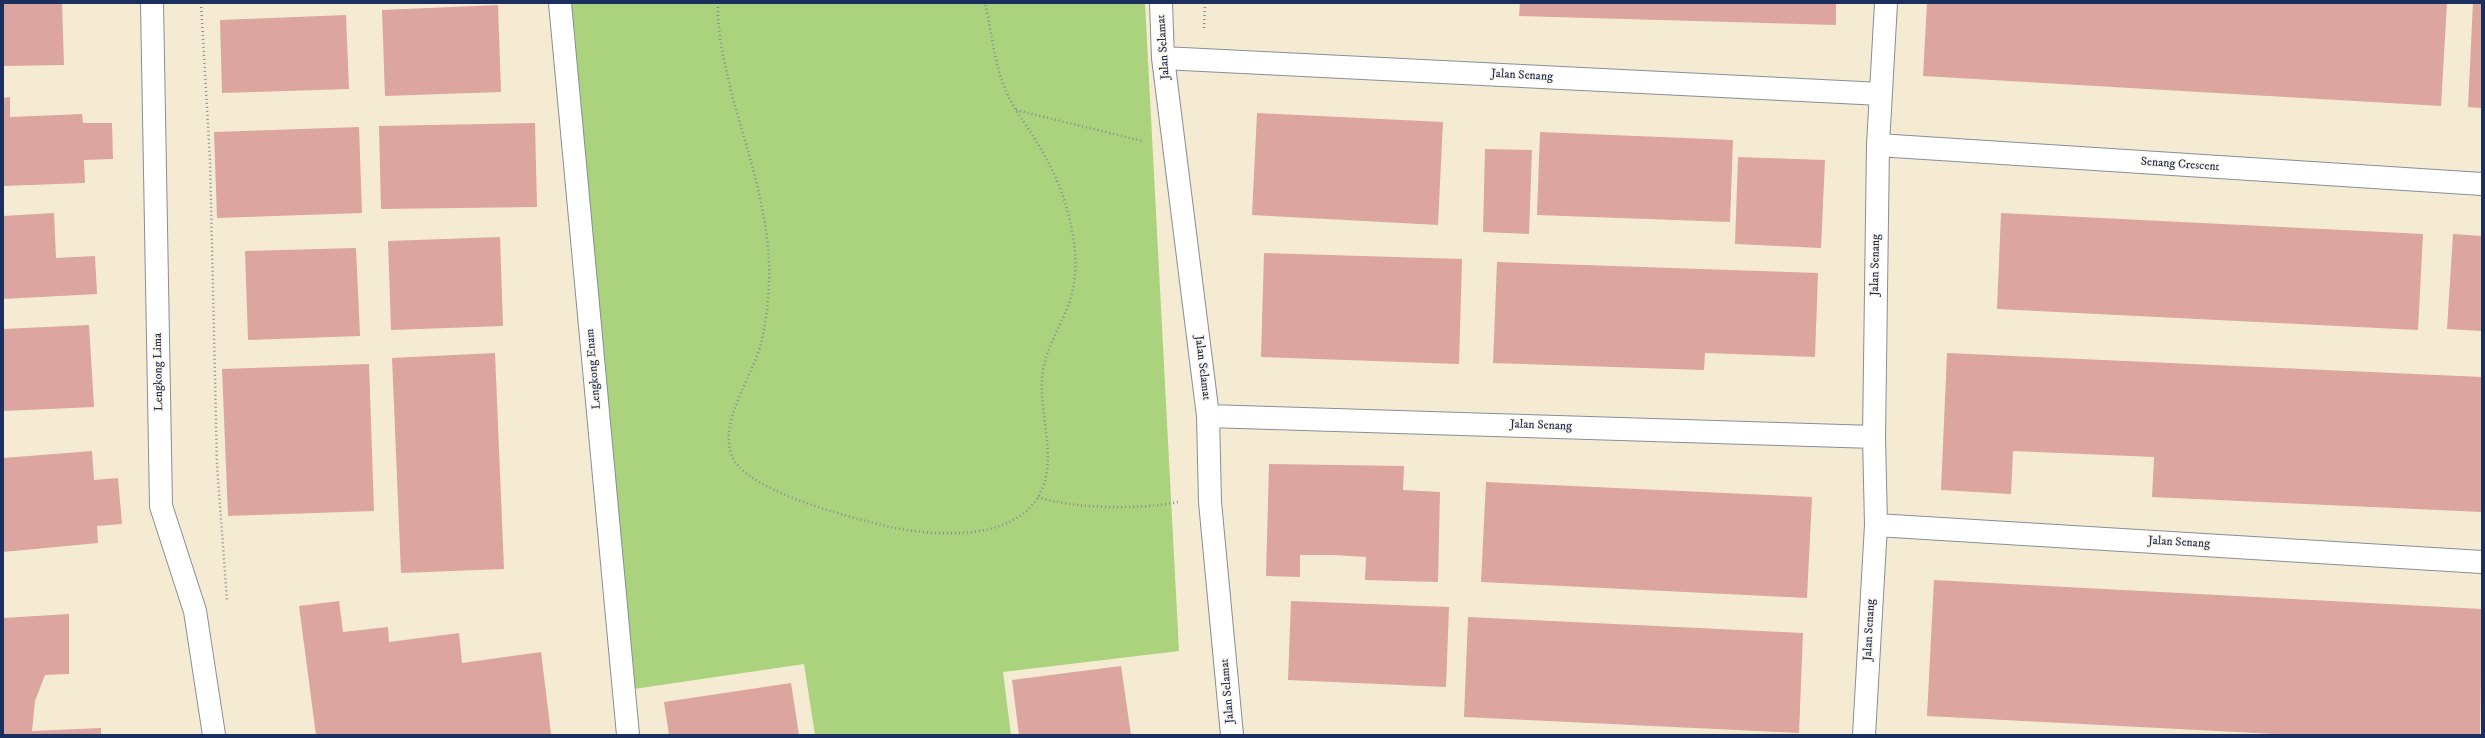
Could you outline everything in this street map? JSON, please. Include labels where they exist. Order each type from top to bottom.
[{"type":"street","name":"Lengkong Lima","points":[[152,3],[162,506],[194,611],[214,735]]},
{"type":"street","name":"Lengkong Enam","points":[[560,3],[628,735]]},
{"type":"street","name":"Jalan Selamat","points":[[1161,3],[1163,58],[1208,416],[1210,502],[1232,735]]},
{"type":"street","name":"Jalan Senang","points":[[1864,735],[1876,525],[1874,437],[1878,145],[1886,3]]},
{"type":"street","name":"Jalan Senang","points":[[1163,58],[1881,94]]},
{"type":"street","name":"Senang Crescent","points":[[1878,145],[2482,184]]},
{"type":"street","name":"Jalan Senang","points":[[1208,416],[1874,437]]},
{"type":"street","name":"Jalan Senang","points":[[1876,525],[2482,562]]},
{"type":"path","points":[[201,3],[210,160],[217,464],[227,606]]},
{"type":"path","points":[[718,3],[723,57],[756,188],[765,234],[769,279],[761,343],[732,418],[729,431],[730,452],[735,463],[752,478],[802,502],[877,524],[936,534],[957,534],[1003,524],[1021,514],[1038,497],[1044,485],[1048,461],[1042,406],[1043,371],[1051,342],[1069,304],[1075,278],[1076,262],[1074,242],[1062,193],[1039,145],[1016,110],[999,72],[985,3]]},
{"type":"path","points":[[1016,110],[1146,142]]},
{"type":"path","points":[[1038,497],[1058,504],[1083,506],[1168,504],[1184,501]]},
{"type":"green space","points":[[571,3],[1145,3],[1179,651],[1003,672],[1011,735],[815,735],[804,664],[627,690],[606,538]]},
{"type":"building","points":[[3,3],[62,3],[64,65],[3,66]]},
{"type":"building","points":[[1520,3],[1836,3],[1836,25],[1519,16]]},
{"type":"building","points":[[1927,3],[2447,3],[2441,106],[1923,76]]},
{"type":"building","points":[[2473,3],[2482,3],[2482,108],[2468,107]]},
{"type":"building","points":[[498,5],[501,92],[385,96],[382,10]]},
{"type":"building","points":[[346,15],[349,89],[222,93],[220,20]]},
{"type":"building","points":[[10,97],[10,117],[82,114],[83,123],[112,123],[113,159],[84,160],[85,183],[3,186],[3,98]]},
{"type":"building","points":[[1257,113],[1443,122],[1438,225],[1252,215]]},
{"type":"building","points":[[535,123],[537,207],[381,209],[379,126]]},
{"type":"building","points":[[359,127],[362,213],[217,218],[214,132]]},
{"type":"building","points":[[1540,132],[1733,140],[1730,222],[1537,215]]},
{"type":"building","points":[[1485,149],[1532,150],[1529,234],[1483,232]]},
{"type":"building","points":[[1738,157],[1825,160],[1821,248],[1735,244]]},
{"type":"building","points":[[54,213],[56,258],[95,256],[97,294],[3,299],[3,216]]},
{"type":"building","points":[[2001,213],[2423,234],[2418,330],[1997,309]]},
{"type":"building","points":[[2453,234],[2482,236],[2482,331],[2447,329]]},
{"type":"building","points":[[500,237],[503,326],[391,330],[388,241]]},
{"type":"building","points":[[356,248],[360,336],[248,340],[245,251]]},
{"type":"building","points":[[1264,253],[1462,259],[1459,364],[1261,357]]},
{"type":"building","points":[[1497,262],[1818,273],[1815,357],[1705,353],[1704,370],[1493,363]]},
{"type":"building","points":[[89,325],[94,407],[3,411],[3,329]]},
{"type":"building","points":[[495,353],[504,569],[401,573],[392,358]]},
{"type":"building","points":[[1947,353],[2482,377],[2482,512],[2152,497],[2154,457],[2013,451],[2011,494],[1941,490]]},
{"type":"building","points":[[369,364],[374,511],[228,516],[222,369]]},
{"type":"building","points":[[92,451],[94,480],[118,478],[122,524],[97,526],[98,543],[3,552],[3,458]]},
{"type":"building","points":[[1269,464],[1404,466],[1403,490],[1440,492],[1438,582],[1365,580],[1366,557],[1333,555],[1300,555],[1300,577],[1266,576]]},
{"type":"building","points":[[1486,482],[1812,497],[1807,598],[1481,582]]},
{"type":"building","points":[[1934,580],[2482,609],[2480,735],[2294,735],[1927,716]]},
{"type":"building","points":[[339,601],[343,632],[388,627],[389,642],[459,633],[462,663],[541,652],[551,734],[316,735],[299,606]]},
{"type":"building","points":[[1291,601],[1449,607],[1446,687],[1288,680]]},
{"type":"building","points":[[69,614],[69,674],[45,675],[35,701],[32,731],[101,728],[101,735],[3,735],[3,618]]},
{"type":"building","points":[[1468,617],[1803,633],[1799,733],[1464,717]]},
{"type":"building","points":[[1121,666],[1131,735],[1019,735],[1012,680]]},
{"type":"building","points":[[791,683],[799,735],[669,735],[664,702]]}]
